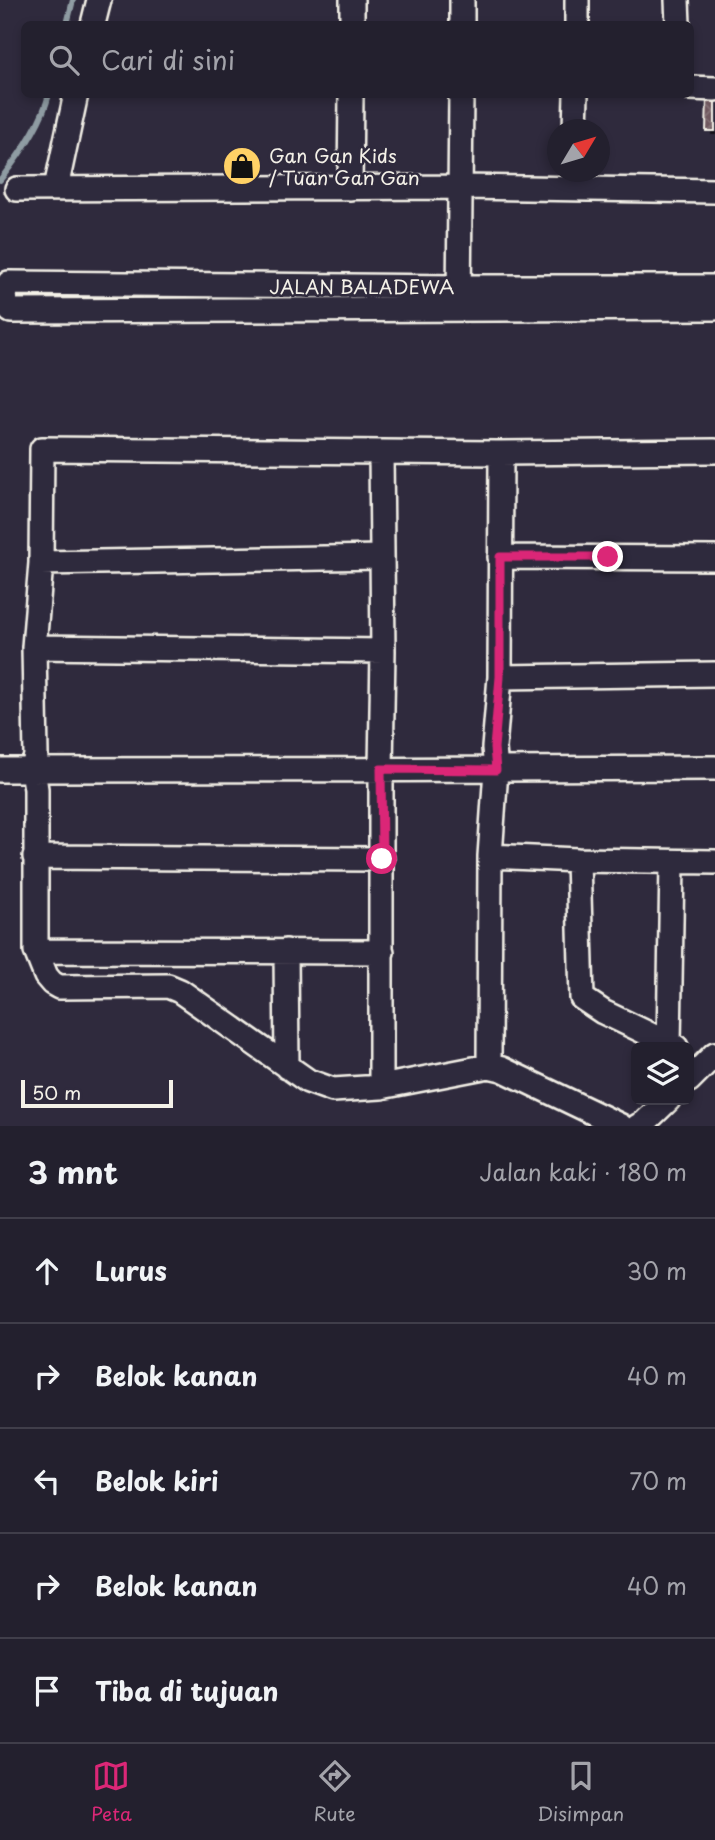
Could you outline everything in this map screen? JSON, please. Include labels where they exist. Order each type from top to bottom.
[{"type":"street","points":[[94,21],[99,0]]},
{"type":"street","points":[[352,0],[352,21]]},
{"type":"street","points":[[462,0],[462,21]]},
{"type":"street","points":[[577,0],[577,21]]},
{"type":"street","points":[[677,0],[678,21]]},
{"type":"street","points":[[694,88],[715,89]]},
{"type":"street","points":[[56,188],[75,98]]},
{"type":"street","points":[[350,188],[351,98]]},
{"type":"street","points":[[459,298],[461,98]]},
{"type":"street","points":[[575,119],[576,98]]},
{"type":"street","points":[[17,189],[460,187],[547,182]]},
{"type":"street","points":[[599,182],[715,191]]},
{"type":"street","name":"JALAN BALADEWA","points":[[715,287],[459,298],[11,312],[6,306],[5,297],[5,289],[9,284],[459,298],[715,308]]},
{"type":"street","points":[[621,1126],[502,1069],[489,1066],[381,1087],[334,1090],[308,1081],[180,991],[168,986],[58,987],[52,984],[36,951],[34,647],[41,563],[42,449],[500,453],[715,451]]},
{"type":"street","points":[[381,452],[381,1087]]},
{"type":"street","points":[[489,1066],[490,856],[500,677],[500,453]]},
{"type":"street","points":[[41,563],[381,557]]},
{"type":"street","points":[[500,557],[715,558]]},
{"type":"street","points":[[34,647],[383,651]]},
{"type":"street","points":[[500,677],[715,674]]},
{"type":"street","points":[[0,770],[715,768]]},
{"type":"street","points":[[490,856],[672,863],[715,862]]},
{"type":"street","points":[[35,857],[382,859]]},
{"type":"street","points":[[578,860],[582,999],[661,1042]]},
{"type":"street","points":[[672,863],[689,1042]]},
{"type":"street","points":[[36,951],[382,952]]},
{"type":"street","points":[[286,951],[287,1067]]},
{"type":"street","points":[[638,1126],[663,1105]]},
{"type":"building","points":[[707,97],[715,97],[715,131],[706,131]]},
{"type":"waterway","points":[[68,21],[73,0]]},
{"type":"waterway","points":[[0,180],[35,128],[48,98]]},
{"type":"place","name":"Gan Gan Kids / Tuan Gan Gan","points":[[242,166]]},
{"type":"route","points":[[382,859],[381,769],[496,770],[494,748],[500,677],[500,557],[608,557]]}]
